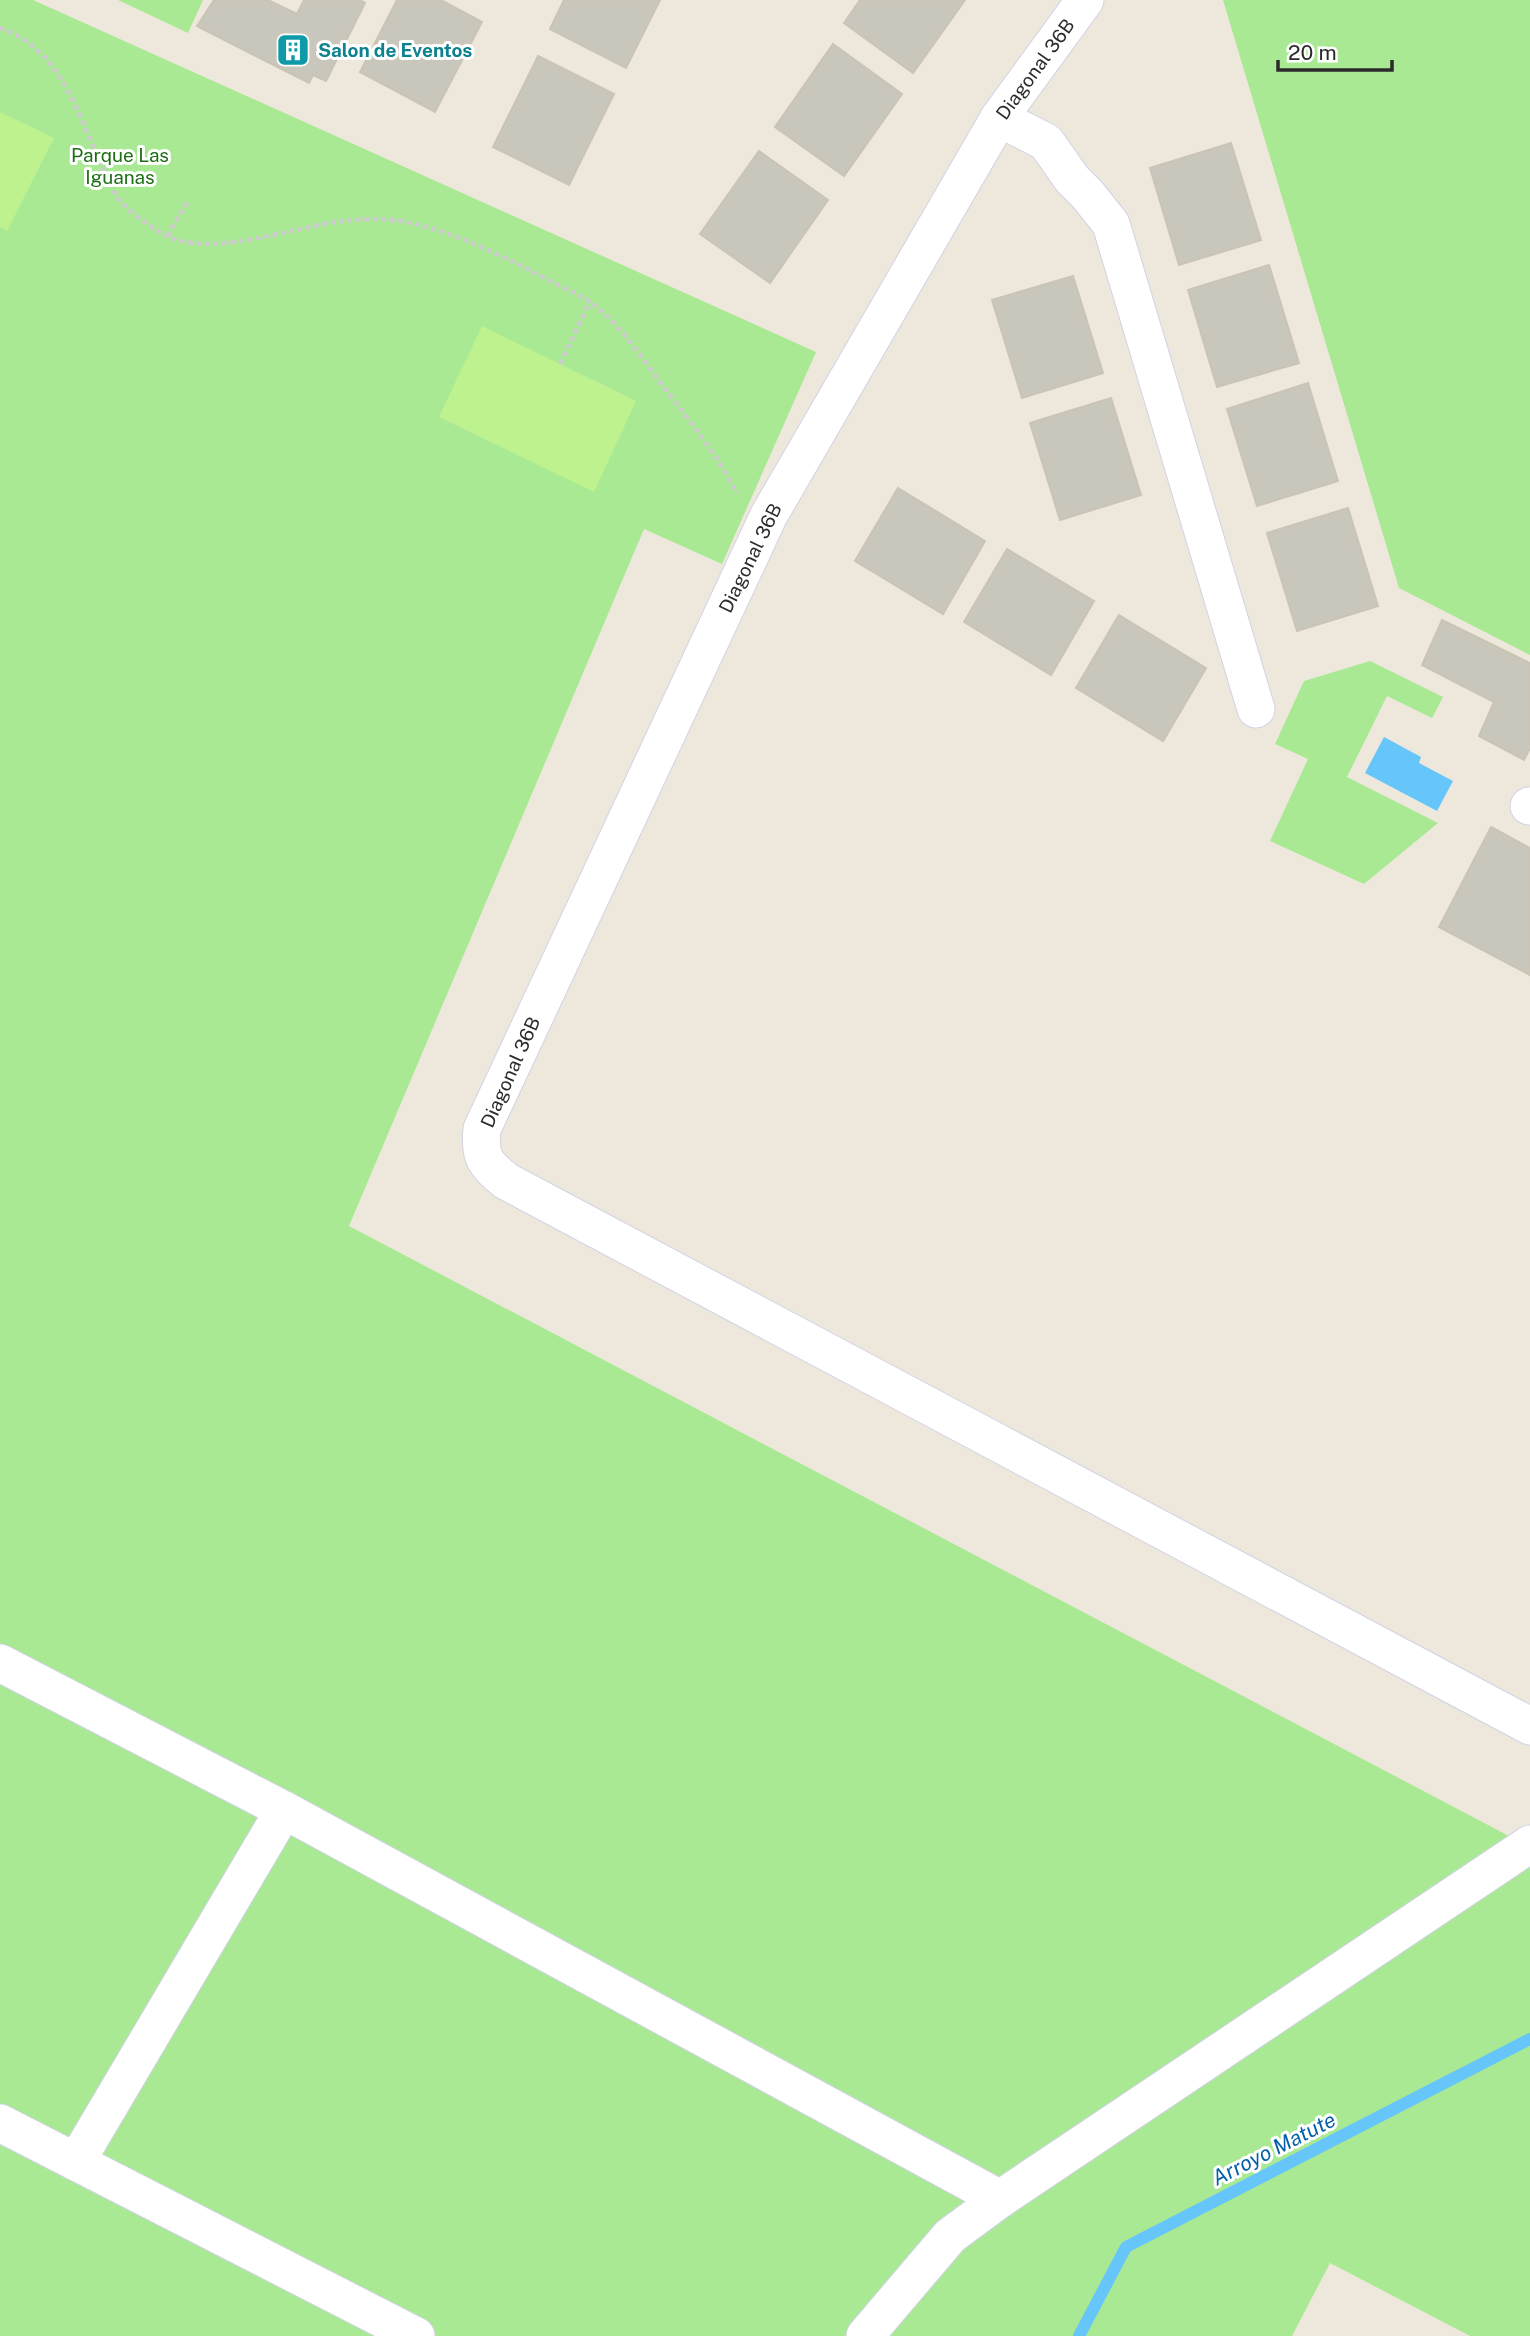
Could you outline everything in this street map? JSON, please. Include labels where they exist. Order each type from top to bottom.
[{"type":"street","name":"Diagonal 36B","points":[[1085,0],[999,118],[769,515],[482,1129],[480,1150],[490,1168],[506,1181],[1530,1726]]},
{"type":"street","points":[[999,118],[1046,142],[1072,179],[1111,224],[1256,709]]},
{"type":"street","points":[[0,1663],[284,1810],[1000,2199]]},
{"type":"street","points":[[76,2162],[284,1810]]},
{"type":"street","points":[[865,2336],[950,2236],[1000,2199],[1530,1844]]},
{"type":"street","points":[[0,2123],[416,2336]]},
{"type":"path","points":[[0,35],[2,29],[36,48],[60,78],[118,199],[167,236],[198,245],[344,221],[399,220],[457,238],[515,262],[590,301],[635,349],[721,463],[738,496],[769,515]]},
{"type":"path","points":[[167,236],[188,201]]},
{"type":"path","points":[[560,364],[590,301]]},
{"type":"green space","name":"Parque Las Iguanas","points":[[0,0],[33,0],[816,352],[722,564],[644,529],[349,1226],[1530,1847],[1530,2336],[1470,2336],[1330,2263],[1292,2336],[0,2336]]},
{"type":"green space","points":[[118,0],[203,0],[188,33]]},
{"type":"green space","points":[[1223,0],[1530,0],[1530,655],[1399,588]]},
{"type":"green space","points":[[0,112],[54,138],[7,231],[0,227]]},
{"type":"green space","points":[[482,326],[636,401],[594,492],[439,417]]},
{"type":"green space","points":[[1370,661],[1443,697],[1432,718],[1387,696],[1347,777],[1438,823],[1364,884],[1270,841],[1308,759],[1275,744],[1304,681]]},
{"type":"water","points":[[1384,737],[1421,757],[1419,763],[1453,781],[1437,811],[1365,773]]},
{"type":"building","name":"Salon de Eventos","points":[[214,0],[268,0],[297,14],[304,0],[360,0],[365,3],[326,81],[313,75],[309,83],[197,26]]},
{"type":"building","points":[[397,0],[441,0],[482,22],[435,112],[360,72]]},
{"type":"building","points":[[564,0],[660,0],[626,68],[550,29]]},
{"type":"building","points":[[860,0],[965,0],[913,73],[844,23]]},
{"type":"building","points":[[833,44],[902,94],[844,176],[775,127]]},
{"type":"building","points":[[538,56],[614,94],[569,185],[493,147]]},
{"type":"building","points":[[1231,143],[1261,240],[1179,265],[1150,168]]},
{"type":"building","points":[[759,151],[828,200],[770,283],[700,234]]},
{"type":"building","points":[[1269,265],[1299,363],[1217,387],[1188,290]]},
{"type":"building","points":[[1073,276],[1103,373],[1022,398],[992,300]]},
{"type":"building","points":[[1308,383],[1338,481],[1257,506],[1227,409]]},
{"type":"building","points":[[1111,398],[1141,495],[1060,520],[1030,423]]},
{"type":"building","points":[[898,488],[985,541],[943,614],[855,561]]},
{"type":"building","points":[[1348,508],[1378,606],[1297,631],[1267,533]]},
{"type":"building","points":[[1007,549],[1094,601],[1051,675],[964,622]]},
{"type":"building","points":[[1119,615],[1206,668],[1163,741],[1076,688]]},
{"type":"building","points":[[1442,620],[1530,663],[1530,748],[1524,760],[1479,736],[1494,702],[1422,665]]},
{"type":"building","points":[[1491,827],[1530,848],[1530,975],[1439,927]]},
{"type":"waterway","name":"Arroyo Matute","points":[[1079,2336],[1126,2247],[1530,2039]]},
{"type":"place","name":"Salon de Eventos","points":[[293,50]]}]
